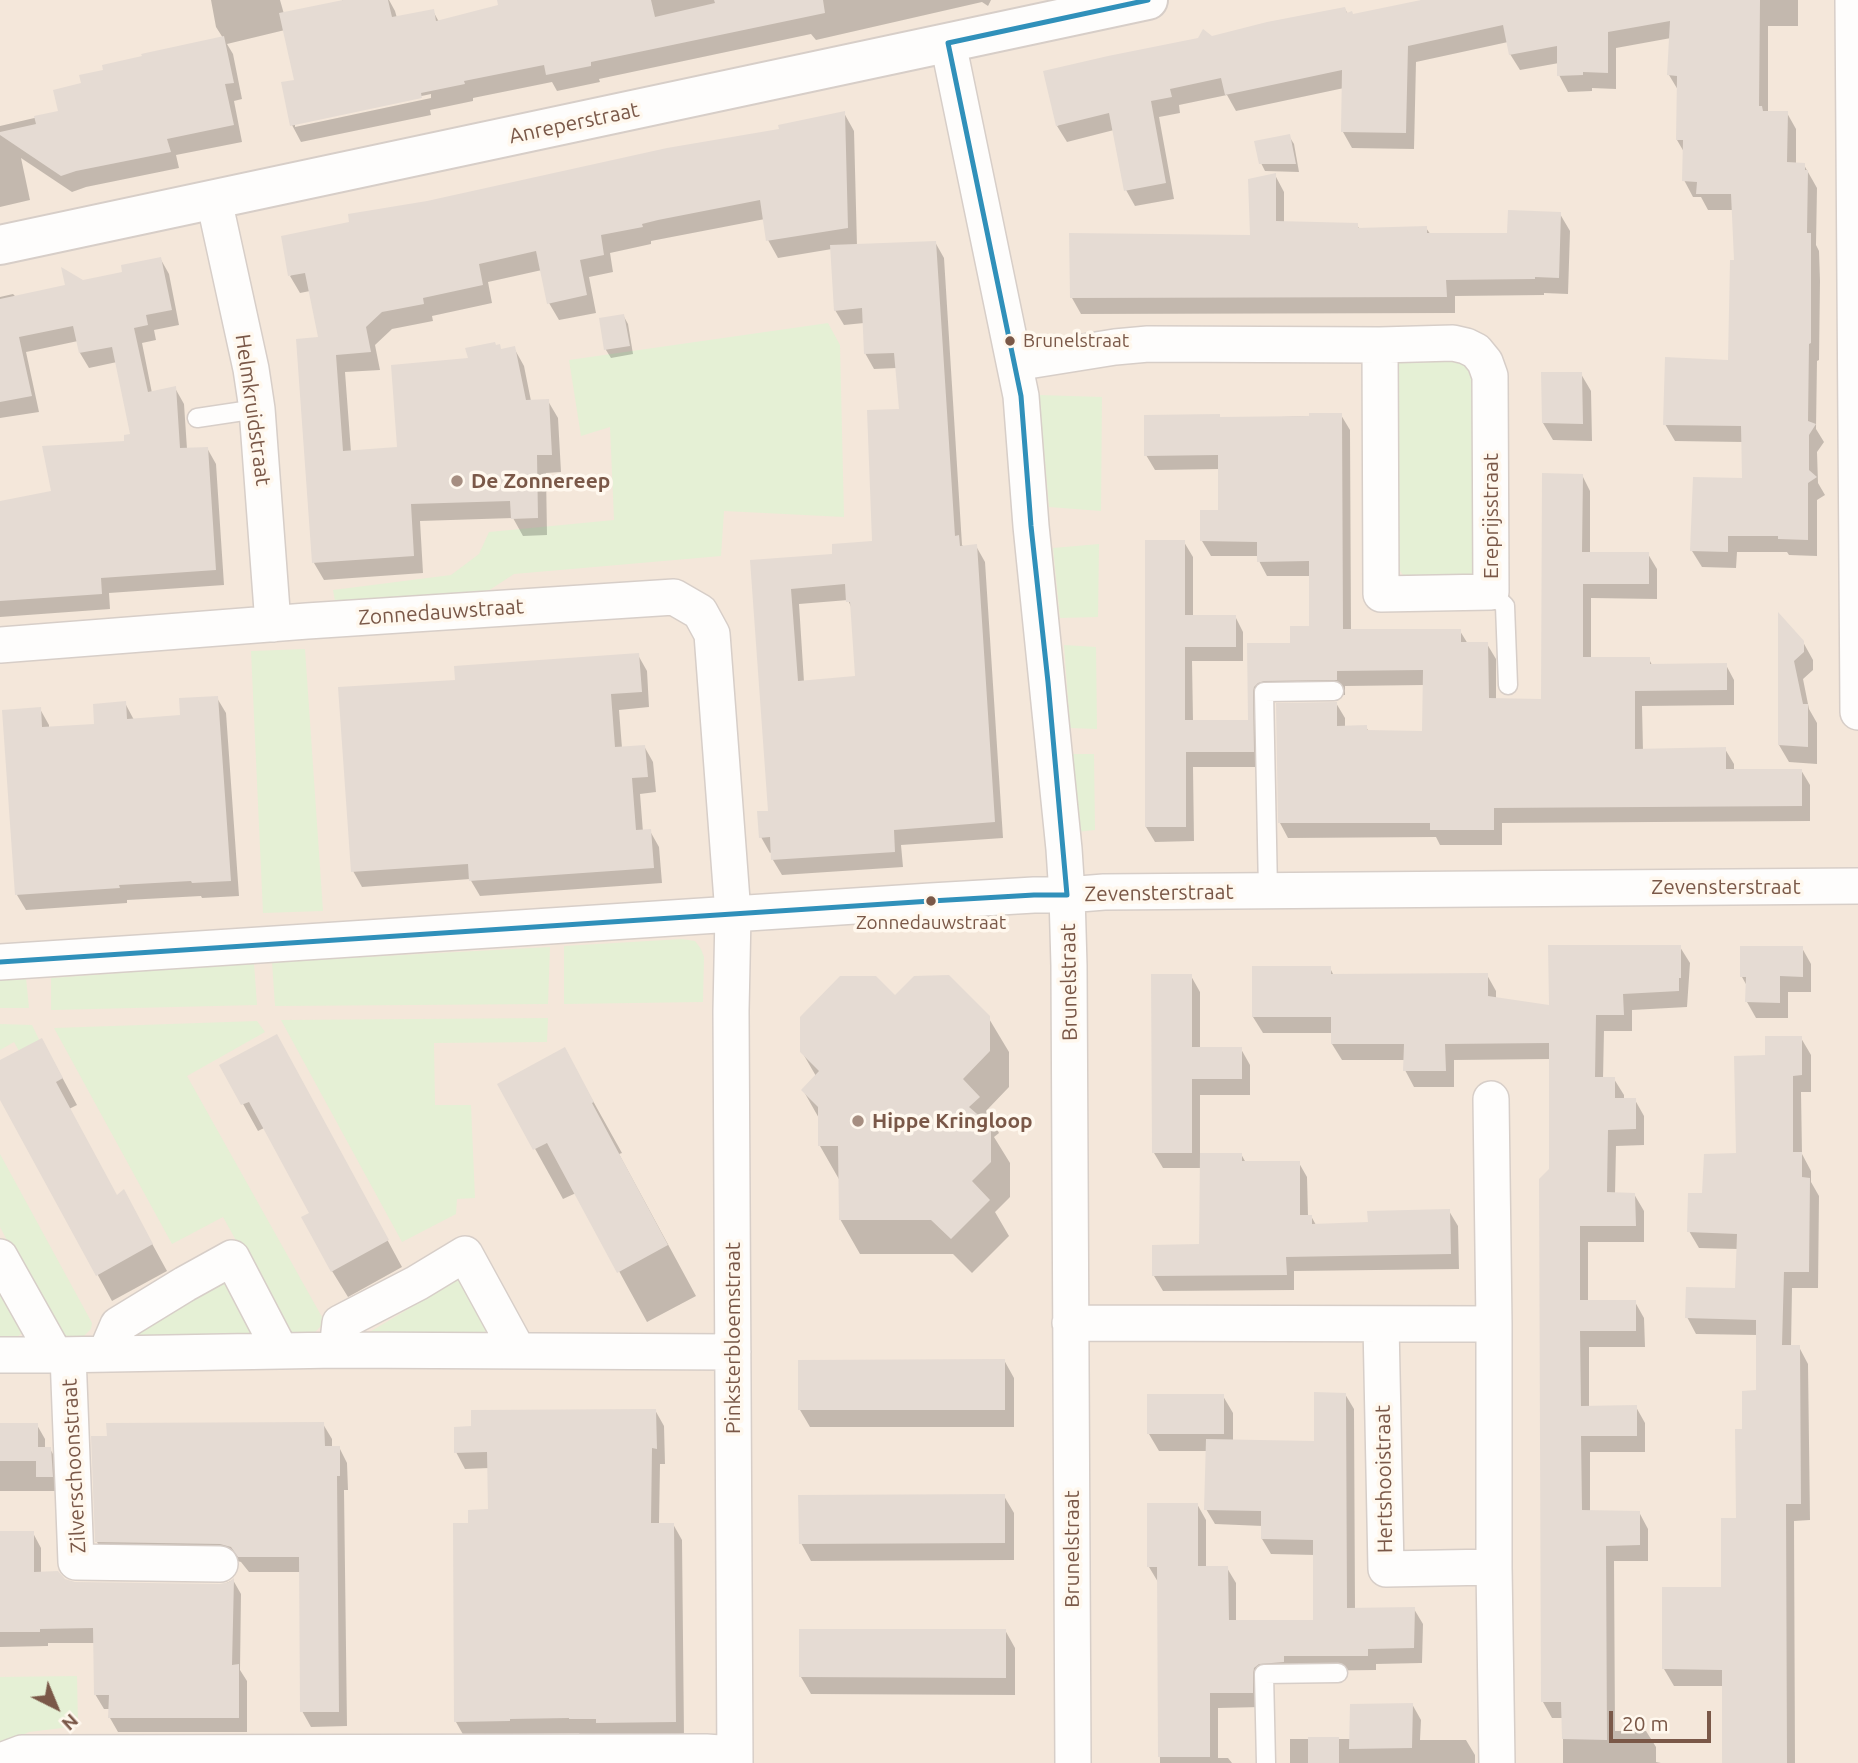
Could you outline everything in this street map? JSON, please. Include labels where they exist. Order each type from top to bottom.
[{"type":"street","name":"Anreperstraat","points":[[0,245],[1148,0]]},
{"type":"street","points":[[1854,17],[1858,712]]},
{"type":"street","name":"Brunelstraat","points":[[948,43],[1021,396],[1031,526],[1068,895],[1073,1763]]},
{"type":"street","name":"Helmkruidstraat","points":[[214,200],[257,410],[273,624]]},
{"type":"street","name":"Ereprijsstraat","points":[[1015,363],[1148,344],[1453,343],[1476,351],[1485,362],[1490,376],[1491,592],[1381,594],[1380,345]]},
{"type":"street","name":"Zonnedauwstraat","points":[[0,645],[674,597],[700,612],[712,634],[733,914]]},
{"type":"street","name":"Zevensterstraat","points":[[0,962],[1104,892],[1858,887]]},
{"type":"street","name":"Pinksterbloemstraat","points":[[733,914],[731,1011],[735,1758]]},
{"type":"street","points":[[1490,1099],[1497,1763]]},
{"type":"street","points":[[337,1350],[340,1323],[417,1283],[465,1254],[518,1351]]},
{"type":"street","name":"Zilverschoonstraat","points":[[0,1257],[61,1355],[76,1562],[220,1564]]},
{"type":"street","points":[[106,1353],[118,1325],[232,1258],[280,1350]]},
{"type":"street","points":[[1070,1322],[1494,1324]]},
{"type":"street","name":"Hertshooistraat","points":[[1381,1324],[1386,1569],[1493,1567]]},
{"type":"street","name":"Zilverschoonstraat","points":[[0,1355],[280,1350],[733,1352]]},
{"type":"street","points":[[1,1763],[22,1753],[706,1752],[735,1758]]},
{"type":"lane","points":[[197,418],[257,410]]},
{"type":"lane","points":[[1491,592],[1505,606],[1508,685]]},
{"type":"lane","points":[[1268,891],[1264,692],[1334,691]]},
{"type":"lane","points":[[1266,1763],[1264,1674],[1338,1673]]},
{"type":"shaded area","points":[[0,0],[1858,0],[1858,1763],[0,1763]]},
{"type":"green space","points":[[828,323],[840,345],[844,517],[724,511],[721,556],[514,574],[488,591],[442,603],[336,607],[333,590],[451,575],[479,554],[489,532],[614,520],[610,427],[581,436],[569,360]]},
{"type":"green space","points":[[1411,356],[1464,357],[1475,368],[1476,570],[1470,578],[1407,581],[1390,556],[1391,379],[1398,364]]},
{"type":"green space","points":[[1039,395],[1102,397],[1101,511],[1049,507]]},
{"type":"green space","points":[[1099,544],[1098,617],[1060,618],[1053,548]]},
{"type":"green space","points":[[1064,645],[1096,647],[1097,729],[1070,728]]},
{"type":"green space","points":[[305,649],[323,911],[263,913],[251,651]]},
{"type":"green space","points":[[1072,754],[1094,754],[1095,830],[1077,832]]},
{"type":"green space","points":[[682,939],[695,941],[704,957],[703,1002],[564,1004],[564,946]]},
{"type":"green space","points":[[550,947],[548,1004],[275,1006],[272,962]]},
{"type":"green space","points":[[254,963],[257,1005],[51,1010],[51,978]]},
{"type":"green space","points":[[26,978],[29,1008],[0,1008],[0,980]]},
{"type":"green space","points":[[548,1018],[547,1042],[434,1043],[435,1105],[471,1105],[475,1198],[457,1199],[456,1214],[402,1242],[281,1020]]},
{"type":"green space","points":[[257,1021],[265,1032],[187,1076],[322,1317],[321,1326],[314,1333],[305,1336],[291,1333],[283,1325],[223,1217],[172,1244],[54,1028]]},
{"type":"green space","points":[[0,1024],[32,1025],[46,1054],[28,1067],[14,1042],[0,1050]]},
{"type":"green space","points":[[0,1154],[92,1323],[91,1329],[83,1337],[72,1341],[56,1334],[0,1227]]},
{"type":"green space","points":[[462,1277],[488,1324],[485,1332],[475,1335],[368,1333]]},
{"type":"green space","points":[[228,1281],[255,1326],[251,1335],[139,1336],[134,1330],[218,1283]]},
{"type":"green space","points":[[0,1282],[25,1327],[16,1338],[0,1338]]},
{"type":"green space","points":[[77,1676],[78,1726],[29,1732],[0,1746],[0,1677]]},
{"type":"building","points":[[343,0],[388,0],[392,17],[434,9],[436,21],[498,5],[497,0],[651,0],[655,17],[715,3],[714,0],[823,0],[825,13],[591,62],[591,66],[546,75],[544,65],[464,81],[465,84],[421,93],[422,98],[290,126],[281,82],[294,80],[279,13]]},
{"type":"building","points":[[1421,0],[1760,0],[1759,106],[1762,106],[1763,111],[1788,111],[1787,162],[1805,163],[1805,170],[1808,170],[1811,343],[1808,421],[1816,424],[1809,435],[1809,470],[1817,477],[1808,483],[1808,540],[1778,539],[1778,536],[1728,536],[1728,552],[1690,551],[1693,477],[1742,478],[1741,426],[1663,425],[1665,357],[1728,360],[1730,260],[1734,260],[1731,194],[1696,194],[1697,182],[1682,181],[1683,140],[1676,140],[1677,76],[1667,75],[1670,21],[1608,32],[1608,73],[1583,72],[1583,75],[1557,76],[1557,46],[1509,55],[1503,25],[1408,46],[1406,133],[1341,132],[1342,70],[1225,95],[1221,78],[1170,89],[1172,97],[1151,101],[1166,183],[1124,191],[1109,113],[1056,126],[1043,71],[1198,38],[1203,29],[1212,36],[1345,7],[1347,13],[1352,11],[1353,14]]},
{"type":"building","points":[[224,36],[234,83],[225,84],[234,125],[167,139],[171,152],[61,176],[0,135],[0,132],[36,124],[34,116],[58,111],[53,90],[81,83],[79,75],[103,70],[102,65],[142,56],[141,54]]},
{"type":"building","points":[[845,111],[848,228],[766,241],[760,200],[658,220],[642,224],[643,227],[601,235],[604,255],[580,260],[587,295],[547,304],[536,251],[479,264],[483,285],[423,298],[424,304],[382,312],[366,327],[371,352],[336,355],[343,451],[397,447],[391,365],[468,358],[465,348],[495,342],[496,345],[500,344],[501,349],[515,346],[526,400],[549,399],[552,455],[537,455],[538,518],[511,519],[510,501],[411,504],[414,556],[312,563],[296,339],[318,337],[305,273],[288,276],[281,236],[349,222],[348,214],[427,201],[667,148],[779,129],[778,125]]},
{"type":"building","points":[[1290,134],[1296,164],[1259,164],[1254,141]]},
{"type":"building","points":[[1276,173],[1276,221],[1358,223],[1358,228],[1427,226],[1427,233],[1507,233],[1508,210],[1561,212],[1559,278],[1446,280],[1447,297],[1070,298],[1069,233],[1250,235],[1248,179]]},
{"type":"building","points":[[936,241],[955,536],[959,535],[960,546],[977,544],[995,822],[894,830],[895,852],[771,860],[770,837],[759,838],[757,811],[768,811],[750,560],[832,554],[832,544],[872,541],[867,410],[899,409],[894,353],[864,354],[862,308],[834,311],[830,245]],"holes":[[[845,584],[846,602],[850,602],[855,676],[798,681],[791,589]]]},
{"type":"building","points":[[161,257],[172,310],[146,315],[148,325],[134,328],[148,392],[176,386],[180,448],[208,447],[216,570],[101,578],[102,594],[0,601],[0,501],[51,491],[42,446],[124,441],[124,435],[130,434],[112,347],[79,353],[73,326],[19,337],[32,396],[0,402],[0,299],[65,285],[61,267],[83,280],[122,272],[121,265]]},
{"type":"building","points":[[624,314],[630,346],[604,350],[599,318]]},
{"type":"building","points":[[1541,372],[1582,372],[1583,424],[1542,423]]},
{"type":"building","points":[[1309,413],[1342,413],[1343,629],[1461,629],[1461,642],[1488,642],[1489,698],[1541,699],[1542,473],[1583,474],[1582,552],[1649,552],[1649,584],[1583,584],[1583,657],[1650,657],[1650,664],[1727,663],[1727,690],[1635,691],[1635,749],[1726,747],[1726,769],[1802,769],[1802,806],[1494,808],[1494,830],[1430,830],[1430,823],[1278,823],[1276,703],[1337,702],[1337,726],[1367,725],[1367,730],[1422,731],[1423,670],[1337,671],[1337,680],[1258,683],[1253,692],[1254,752],[1186,752],[1186,827],[1145,827],[1145,540],[1185,540],[1185,615],[1236,615],[1236,647],[1185,647],[1185,720],[1248,720],[1247,643],[1290,643],[1290,626],[1309,626],[1309,561],[1257,562],[1257,542],[1200,541],[1200,510],[1218,510],[1218,455],[1144,456],[1144,415],[1309,416]]},
{"type":"building","points":[[1778,612],[1804,641],[1804,652],[1794,661],[1803,704],[1808,704],[1808,747],[1778,745]]},
{"type":"building","points":[[639,653],[642,692],[611,694],[615,747],[645,745],[648,777],[632,778],[636,830],[651,829],[654,868],[469,881],[468,864],[351,872],[338,687],[455,680],[454,666]]},
{"type":"building","points":[[218,696],[231,881],[119,885],[120,888],[15,895],[2,710],[41,707],[42,727],[94,724],[93,704],[126,701],[127,719],[180,715],[179,698]]},
{"type":"building","points":[[1548,945],[1681,945],[1679,991],[1623,994],[1624,1015],[1596,1015],[1595,1077],[1615,1077],[1615,1098],[1636,1098],[1636,1129],[1608,1130],[1607,1192],[1635,1193],[1636,1226],[1580,1226],[1580,1300],[1636,1300],[1636,1331],[1580,1331],[1581,1406],[1637,1405],[1637,1436],[1581,1436],[1582,1510],[1640,1511],[1640,1545],[1606,1546],[1607,1740],[1562,1739],[1561,1702],[1541,1702],[1539,1179],[1549,1169],[1549,1043],[1445,1044],[1446,1071],[1403,1071],[1404,1044],[1331,1044],[1331,1017],[1252,1017],[1252,966],[1331,966],[1331,974],[1488,973],[1488,996],[1549,1005]]},
{"type":"building","points":[[1740,946],[1803,946],[1803,977],[1780,976],[1780,1003],[1745,1002],[1746,977],[1740,977]]},
{"type":"building","points":[[1151,974],[1192,974],[1192,1047],[1242,1047],[1242,1079],[1192,1079],[1192,1153],[1152,1153]]},
{"type":"building","points":[[949,975],[990,1016],[990,1051],[963,1079],[980,1097],[969,1107],[991,1126],[991,1162],[972,1181],[990,1200],[951,1239],[931,1220],[839,1220],[838,1146],[818,1146],[818,1107],[801,1090],[819,1071],[800,1052],[800,1017],[840,976],[876,976],[895,995],[914,976]]},
{"type":"building","points":[[277,1034],[389,1240],[331,1272],[301,1217],[309,1213],[249,1102],[241,1105],[219,1065]]},
{"type":"building","points":[[1765,1036],[1802,1036],[1802,1075],[1793,1076],[1793,1152],[1802,1152],[1802,1177],[1810,1178],[1809,1272],[1784,1272],[1782,1345],[1800,1345],[1801,1504],[1786,1504],[1787,1763],[1722,1763],[1722,1670],[1662,1669],[1662,1587],[1721,1587],[1721,1518],[1736,1518],[1735,1429],[1742,1429],[1742,1391],[1756,1390],[1756,1320],[1685,1318],[1686,1287],[1735,1288],[1737,1234],[1687,1232],[1688,1193],[1702,1193],[1704,1154],[1736,1153],[1734,1056],[1765,1055]]},
{"type":"building","points":[[42,1038],[63,1078],[56,1082],[117,1195],[124,1189],[153,1244],[96,1276],[0,1100],[0,1060]]},
{"type":"building","points":[[565,1047],[668,1245],[617,1273],[547,1143],[533,1150],[497,1084]]},
{"type":"building","points":[[1200,1153],[1242,1153],[1242,1161],[1300,1161],[1300,1215],[1312,1215],[1312,1224],[1368,1222],[1367,1211],[1450,1209],[1451,1254],[1286,1257],[1287,1275],[1152,1276],[1152,1245],[1199,1244]]},
{"type":"building","points":[[1005,1359],[1005,1410],[798,1410],[798,1360]]},
{"type":"building","points":[[1314,1392],[1346,1393],[1347,1608],[1415,1607],[1414,1648],[1368,1649],[1368,1656],[1284,1656],[1284,1662],[1259,1664],[1254,1668],[1253,1693],[1210,1693],[1210,1757],[1158,1757],[1157,1567],[1147,1567],[1147,1503],[1198,1503],[1198,1566],[1228,1566],[1229,1620],[1313,1620],[1313,1540],[1261,1539],[1261,1511],[1204,1510],[1206,1439],[1314,1441]]},
{"type":"building","points":[[1147,1394],[1224,1394],[1224,1434],[1147,1434]]},
{"type":"building","points":[[656,1409],[657,1449],[652,1448],[651,1523],[674,1523],[676,1722],[596,1723],[596,1719],[569,1718],[454,1722],[453,1523],[468,1523],[468,1510],[488,1509],[487,1452],[454,1453],[454,1427],[471,1426],[471,1410]]},
{"type":"building","points":[[324,1422],[325,1446],[340,1446],[340,1476],[337,1476],[339,1712],[300,1712],[299,1557],[238,1557],[231,1547],[220,1544],[95,1542],[91,1436],[107,1436],[106,1423]]},
{"type":"building","points":[[0,1423],[38,1423],[38,1447],[51,1447],[53,1477],[36,1477],[36,1461],[0,1461]]},
{"type":"building","points":[[1005,1494],[1005,1543],[799,1544],[798,1495]]},
{"type":"building","points":[[0,1531],[34,1531],[34,1572],[58,1571],[65,1579],[75,1582],[220,1584],[234,1578],[232,1665],[239,1664],[239,1718],[108,1718],[109,1695],[94,1695],[93,1628],[0,1632]]},
{"type":"building","points":[[799,1629],[1006,1629],[1006,1678],[799,1677]]},
{"type":"building","points":[[1413,1703],[1412,1748],[1349,1749],[1350,1704]]},
{"type":"building","points":[[1308,1737],[1339,1737],[1339,1763],[1308,1763]]},
{"type":"transit line","points":[[0,962],[931,901],[1067,895],[1021,396],[948,43],[1148,0]]},
{"type":"place","name":"Brunelstraat","points":[[1010,341]]},
{"type":"place","name":"De Zonnereep","points":[[457,481]]},
{"type":"place","name":"Zonnedauwstraat","points":[[931,901]]},
{"type":"place","name":"Hippe Kringloop","points":[[858,1121]]}]
